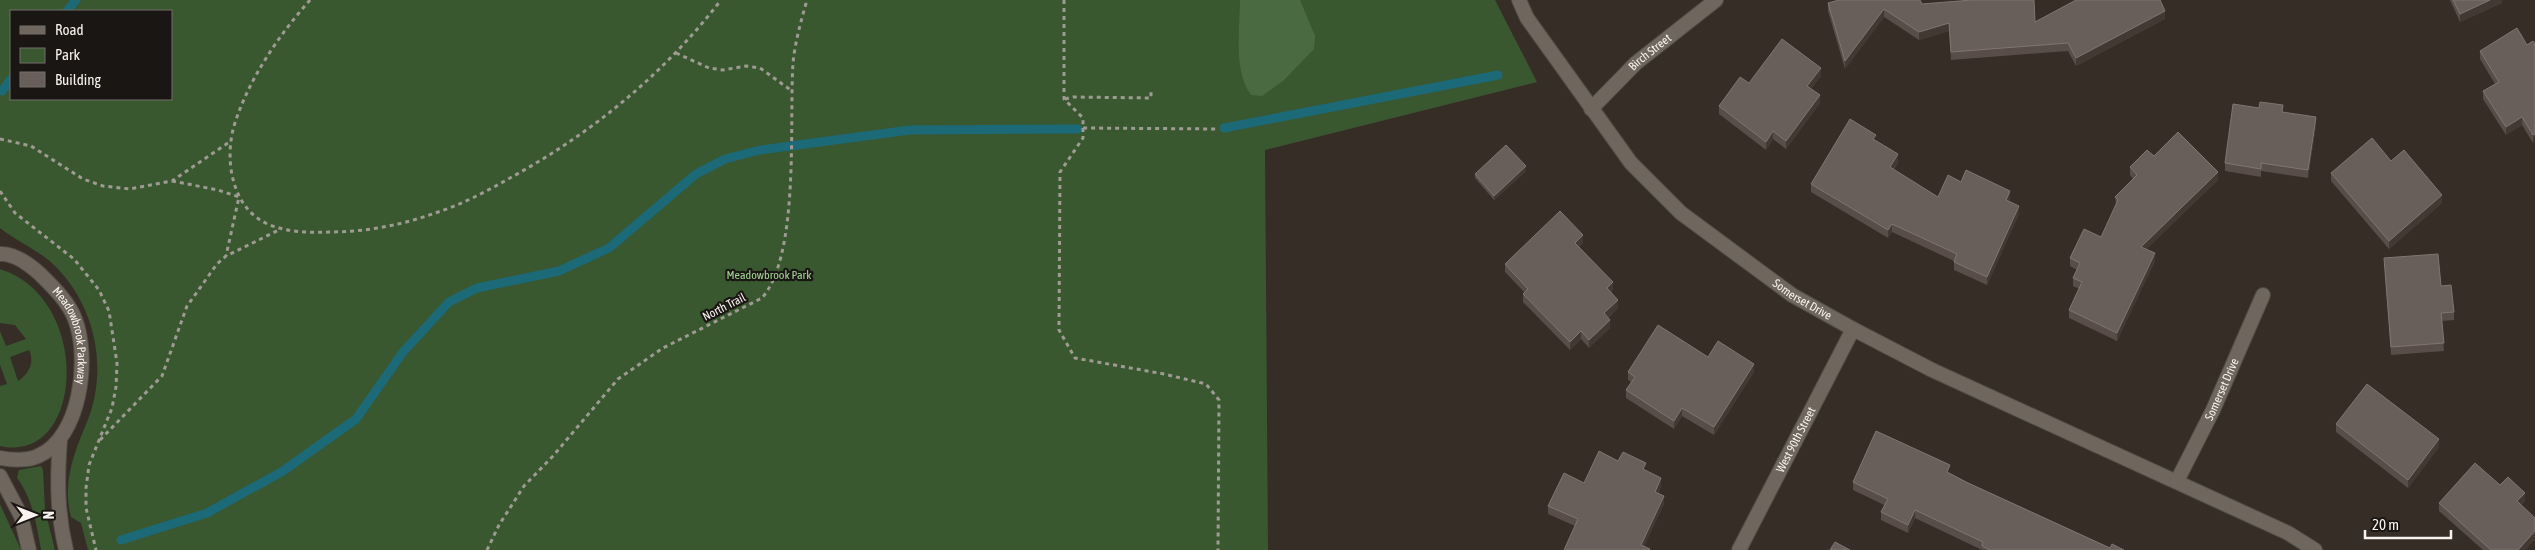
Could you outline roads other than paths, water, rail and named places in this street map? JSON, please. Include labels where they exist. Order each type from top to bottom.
[{"type":"street","name":"Somerset Drive","points":[[1518,0],[1527,18],[1631,163],[1681,213],[1792,295],[1932,370],[2288,533],[2315,550]]},
{"type":"street","name":"Birch Street","points":[[1592,109],[1636,63],[1716,0]]},
{"type":"street","name":"Meadowbrook Parkway","points":[[2,252],[32,267],[57,290],[75,318],[82,347],[83,377],[74,411],[60,440],[57,476],[58,504],[66,550]]},
{"type":"street","name":"Somerset Drive","points":[[2177,481],[2213,410],[2263,295]]},
{"type":"street","name":"West 90th Street","points":[[1739,550],[1853,329]]},
{"type":"street","name":"Meadowbrook Parkway","points":[[0,458],[38,457],[60,440]]},
{"type":"street","points":[[0,476],[21,516],[29,550]]},
{"type":"waterway","points":[[68,10],[76,0]]},
{"type":"waterway","points":[[1224,128],[1498,75]]},
{"type":"waterway","points":[[2,91],[10,80]]},
{"type":"waterway","points":[[121,540],[207,513],[283,471],[356,419],[403,352],[449,302],[477,288],[559,271],[609,248],[696,174],[725,159],[760,150],[910,130],[1078,129]]},
{"type":"park label","name":"Meadowbrook Park","points":[[769,275]]}]
